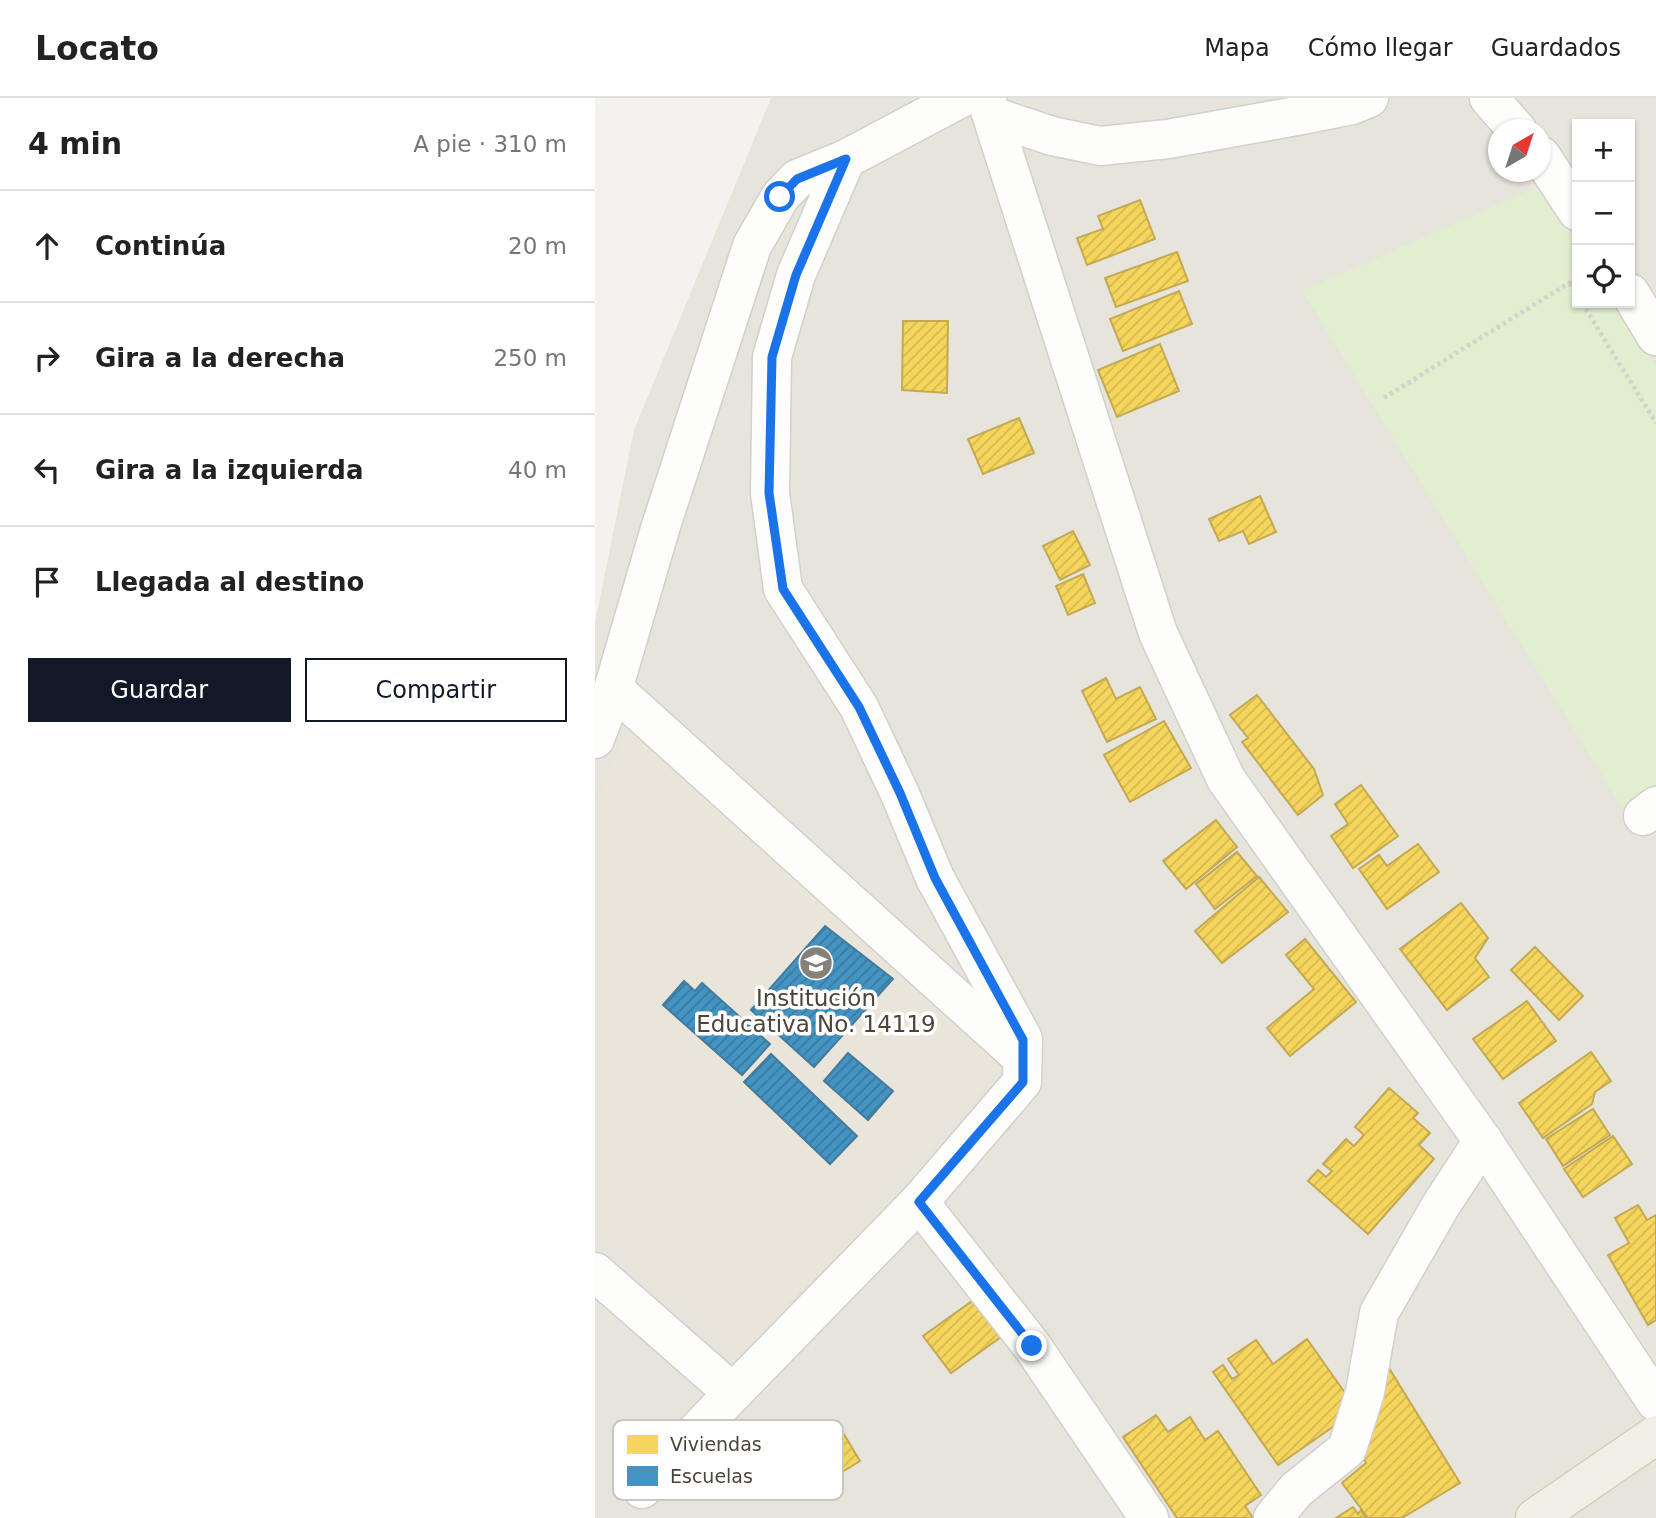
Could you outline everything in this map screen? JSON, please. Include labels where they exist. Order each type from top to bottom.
[{"type":"main road","points":[[1535,1518],[1656,1435]]},
{"type":"street","points":[[595,739],[614,689],[660,529],[752,246],[780,197],[797,179],[979,104],[1052,136],[1100,146],[1168,139],[1352,105],[1369,98]]},
{"type":"street","points":[[1489,98],[1507,119]]},
{"type":"street","points":[[979,104],[1158,633],[1226,779],[1483,1141],[1656,1402]]},
{"type":"street","points":[[707,1420],[919,1202],[1023,1082],[1023,1040],[935,878],[900,793],[859,707],[783,589],[769,493],[772,357],[796,275],[846,159]]},
{"type":"street","points":[[1551,171],[1572,203]]},
{"type":"street","points":[[1635,301],[1656,336]]},
{"type":"street","points":[[614,689],[1023,1059]]},
{"type":"street","points":[[1273,1518],[1296,1490],[1347,1449],[1365,1391],[1379,1312],[1441,1205],[1483,1141]]},
{"type":"street","points":[[919,1202],[1032,1346],[1149,1518]]},
{"type":"street","points":[[595,1272],[733,1393]]},
{"type":"path","points":[[1384,398],[1572,281]]},
{"type":"path","points":[[1569,283],[1572,288]]},
{"type":"path","points":[[1584,308],[1656,423]]},
{"type":"shaded area","points":[[771,98],[1656,98],[1656,1518],[595,1518],[595,623],[634,430]]},
{"type":"shaded area","points":[[628,728],[1002,1066],[738,1358],[595,1229],[595,808]]},
{"type":"green space","points":[[1544,184],[1572,231],[1572,308],[1620,308],[1656,367],[1656,787],[1625,812],[1302,291]]},
{"type":"building: Viviendas","points":[[1140,200],[1155,239],[1087,265],[1077,238],[1103,229],[1098,216]]},
{"type":"building: Viviendas","points":[[1177,252],[1188,281],[1116,307],[1105,278]]},
{"type":"building: Viviendas","points":[[1179,291],[1192,324],[1123,351],[1110,319]]},
{"type":"building: Viviendas","points":[[903,321],[948,321],[947,393],[902,390]]},
{"type":"building: Viviendas","points":[[1160,344],[1179,391],[1117,417],[1098,370]]},
{"type":"building: Viviendas","points":[[1019,418],[1034,453],[983,474],[968,439]]},
{"type":"building: Viviendas","points":[[1260,496],[1276,532],[1249,544],[1243,531],[1219,541],[1209,519]]},
{"type":"building: Viviendas","points":[[1073,531],[1090,565],[1060,580],[1043,546]]},
{"type":"building: Viviendas","points":[[1083,574],[1095,603],[1068,615],[1056,586]]},
{"type":"building: Viviendas","points":[[1106,678],[1116,699],[1140,687],[1156,719],[1107,742],[1082,691]]},
{"type":"building: Viviendas","points":[[1257,695],[1314,769],[1323,795],[1298,815],[1242,742],[1248,738],[1230,715]]},
{"type":"building: Viviendas","points":[[1164,721],[1191,768],[1130,802],[1104,755]]},
{"type":"building: Viviendas","points":[[1361,785],[1398,836],[1353,868],[1331,836],[1348,824],[1335,804]]},
{"type":"building: Viviendas","points":[[1216,820],[1237,847],[1186,889],[1163,861]]},
{"type":"building: Viviendas","points":[[1418,844],[1439,872],[1387,909],[1359,869],[1379,855],[1387,866]]},
{"type":"building: Viviendas","points":[[1237,852],[1257,876],[1215,909],[1196,884]]},
{"type":"building: Viviendas","points":[[1259,877],[1288,912],[1222,963],[1195,931]]},
{"type":"building: Viviendas","points":[[1461,903],[1488,938],[1475,958],[1489,977],[1447,1010],[1400,949]]},
{"type":"building: Viviendas","points":[[1305,939],[1356,1002],[1290,1056],[1267,1028],[1314,989],[1286,955]]},
{"type":"building: Viviendas","points":[[1535,947],[1583,996],[1559,1020],[1511,970]]},
{"type":"building: Viviendas","points":[[1527,1001],[1556,1041],[1503,1079],[1473,1039]]},
{"type":"building: Viviendas","points":[[1591,1052],[1611,1081],[1595,1092],[1592,1104],[1543,1138],[1519,1103]]},
{"type":"building: Viviendas","points":[[1389,1088],[1418,1113],[1413,1118],[1430,1133],[1419,1145],[1434,1159],[1368,1234],[1308,1181],[1318,1170],[1326,1177],[1332,1171],[1323,1164],[1346,1139],[1354,1146],[1364,1135],[1355,1127]]},
{"type":"building: Viviendas","points":[[1593,1109],[1610,1135],[1563,1166],[1546,1139]]},
{"type":"building: Viviendas","points":[[1613,1136],[1632,1164],[1583,1197],[1564,1169]]},
{"type":"building: Viviendas","points":[[1638,1205],[1647,1220],[1656,1215],[1656,1320],[1648,1325],[1608,1255],[1629,1243],[1615,1218]]},
{"type":"building: Viviendas","points":[[978,1297],[1005,1334],[951,1373],[923,1336]]},
{"type":"building: Viviendas","points":[[1307,1339],[1357,1410],[1278,1465],[1213,1372],[1223,1365],[1232,1379],[1239,1375],[1228,1359],[1256,1340],[1273,1364]]},
{"type":"building: Viviendas","points":[[1384,1360],[1460,1483],[1402,1518],[1368,1518],[1342,1483],[1366,1463],[1355,1443]]},
{"type":"building: Viviendas","points":[[1156,1415],[1168,1432],[1190,1417],[1205,1440],[1218,1431],[1261,1495],[1245,1506],[1253,1518],[1177,1518],[1123,1437]]},
{"type":"building: Viviendas","points":[[843,1433],[860,1461],[843,1471]]},
{"type":"building: Viviendas","points":[[1353,1507],[1358,1514],[1361,1510],[1366,1518],[1336,1518]]},
{"type":"building: Escuelas","points":[[825,926],[893,979],[814,1067],[751,1010]]},
{"type":"building: Escuelas","points":[[684,981],[695,991],[702,983],[770,1044],[742,1075],[663,1005]]},
{"type":"building: Escuelas","points":[[848,1053],[893,1091],[868,1120],[824,1081]]},
{"type":"building: Escuelas","points":[[771,1054],[857,1136],[830,1164],[744,1082]]},
{"type":"place","name":"Institución Educativa No. 14119","points":[[816,963]]},
{"type":"route","points":[[780,197],[797,179],[846,159],[796,275],[772,357],[769,493],[783,589],[859,707],[900,793],[935,878],[1023,1040],[1023,1082],[919,1202],[1032,1346]]}]
